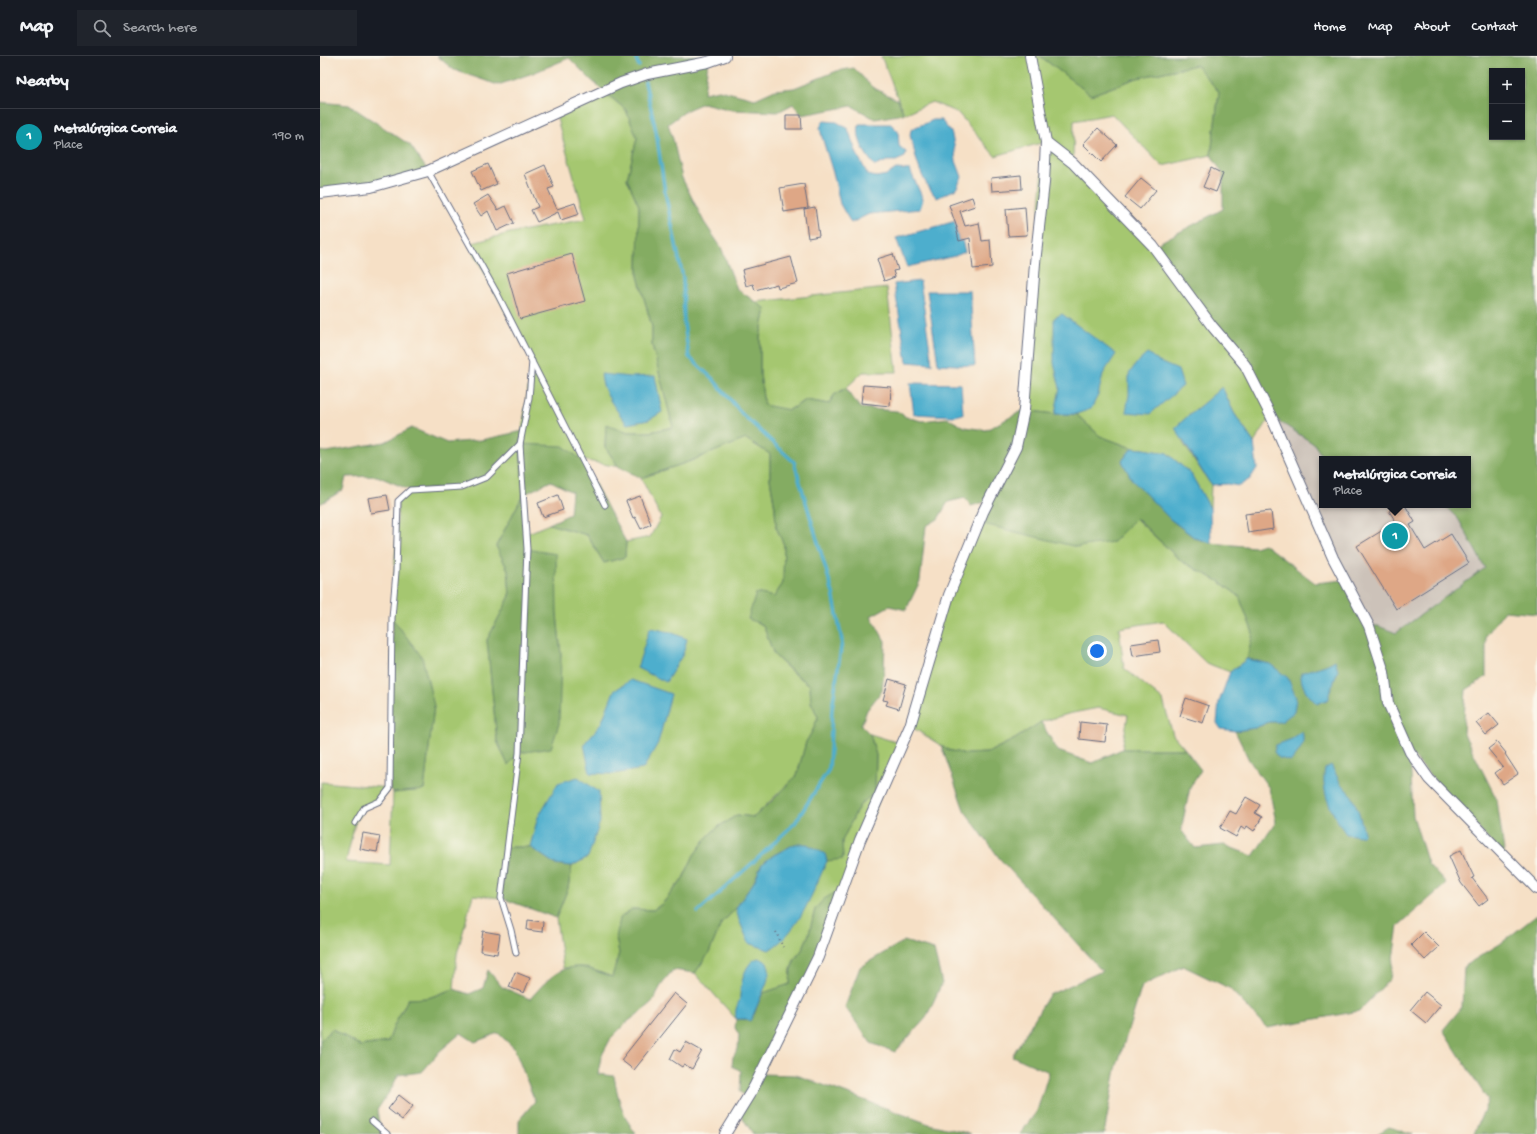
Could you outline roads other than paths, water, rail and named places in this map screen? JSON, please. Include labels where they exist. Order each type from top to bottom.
[{"type":"street","points":[[320,193],[371,187],[428,172],[621,83],[647,74],[708,62],[725,56]]},
{"type":"street","points":[[725,1134],[754,1087],[818,957],[860,840],[910,726],[949,595],[983,512],[1016,447],[1024,410],[1034,263],[1044,183],[1046,142],[1030,56]]},
{"type":"street","points":[[1046,142],[1073,163],[1153,246],[1212,326],[1244,365],[1272,416],[1333,558],[1368,626],[1384,672],[1388,702],[1410,752],[1429,779],[1537,889]]},
{"type":"lane","points":[[428,172],[498,295],[605,505]]},
{"type":"lane","points":[[516,953],[511,930],[501,898],[519,754],[526,549],[520,444],[529,398],[532,362]]},
{"type":"lane","points":[[356,823],[364,808],[380,801],[390,788],[392,618],[396,572],[398,500],[410,490],[462,487],[487,477],[520,444]]},
{"type":"lane","points":[[372,1121],[387,1134]]},
{"type":"water","points":[[933,120],[941,120],[951,132],[956,161],[962,177],[956,189],[937,198],[922,176],[910,135],[913,128]]},
{"type":"water","points":[[823,121],[837,122],[848,129],[857,154],[868,175],[876,177],[887,175],[896,169],[910,170],[923,199],[920,209],[869,214],[851,223],[840,204],[834,176],[820,128]]},
{"type":"water","points":[[859,124],[891,124],[898,131],[899,146],[906,152],[905,157],[896,161],[887,161],[875,166],[868,157],[860,141],[858,130]]},
{"type":"water","points":[[956,221],[959,241],[962,240],[965,252],[955,256],[907,267],[896,238]]},
{"type":"water","points":[[920,281],[932,364],[907,362],[894,284]]},
{"type":"water","points":[[927,291],[970,291],[975,366],[938,364]]},
{"type":"water","points":[[1062,314],[1116,354],[1103,374],[1098,395],[1091,409],[1076,414],[1055,414],[1060,388],[1054,363],[1054,318]]},
{"type":"water","points":[[1148,353],[1159,362],[1178,370],[1183,386],[1150,414],[1126,412],[1129,395],[1129,374],[1136,364]]},
{"type":"water","points":[[601,374],[630,377],[655,376],[662,412],[649,420],[627,424],[614,407],[607,394]]},
{"type":"water","points":[[910,383],[961,384],[963,414],[955,416],[914,414]]},
{"type":"water","points":[[1222,387],[1234,413],[1254,443],[1257,468],[1250,479],[1239,486],[1227,484],[1211,485],[1175,428]]},
{"type":"water","points":[[1132,448],[1167,453],[1191,474],[1210,508],[1211,543],[1195,538],[1170,519],[1132,480],[1122,461]]},
{"type":"water","points":[[650,628],[670,632],[687,639],[683,654],[666,682],[637,668]]},
{"type":"water","points":[[1247,659],[1270,664],[1288,678],[1296,698],[1294,712],[1281,722],[1269,722],[1255,728],[1235,731],[1221,729],[1217,723],[1219,702],[1230,672]]},
{"type":"water","points":[[1335,660],[1338,671],[1329,694],[1329,699],[1317,704],[1303,686],[1301,673],[1323,666]]},
{"type":"water","points":[[631,680],[671,694],[658,743],[643,769],[613,774],[590,773],[584,744],[601,724],[614,691]]},
{"type":"water","points":[[1302,731],[1302,744],[1299,751],[1291,761],[1279,758],[1274,752],[1276,745],[1292,739]]},
{"type":"water","points":[[1331,765],[1341,784],[1352,796],[1359,813],[1364,833],[1361,836],[1346,834],[1332,811],[1324,787],[1325,769]]},
{"type":"water","points":[[578,777],[599,792],[600,822],[588,857],[572,866],[555,864],[530,847],[538,817],[558,783]]},
{"type":"water","points":[[795,844],[807,844],[825,854],[827,861],[810,898],[797,922],[780,942],[769,950],[749,943],[739,920],[736,908],[754,882],[762,864],[774,855]]},
{"type":"water","points":[[758,958],[765,961],[768,965],[769,971],[766,985],[750,1021],[746,1019],[736,1019],[736,1011],[744,974],[750,964]]},
{"type":"waterway","points":[[635,56],[639,66]]},
{"type":"waterway","points":[[645,82],[656,131],[665,192],[683,278],[684,323],[689,357],[713,379],[743,415],[794,462],[833,593],[842,641],[832,709],[829,769],[795,823],[698,912]]},
{"type":"place","name":"Metalúrgica Correia","points":[[1395,536]]}]
